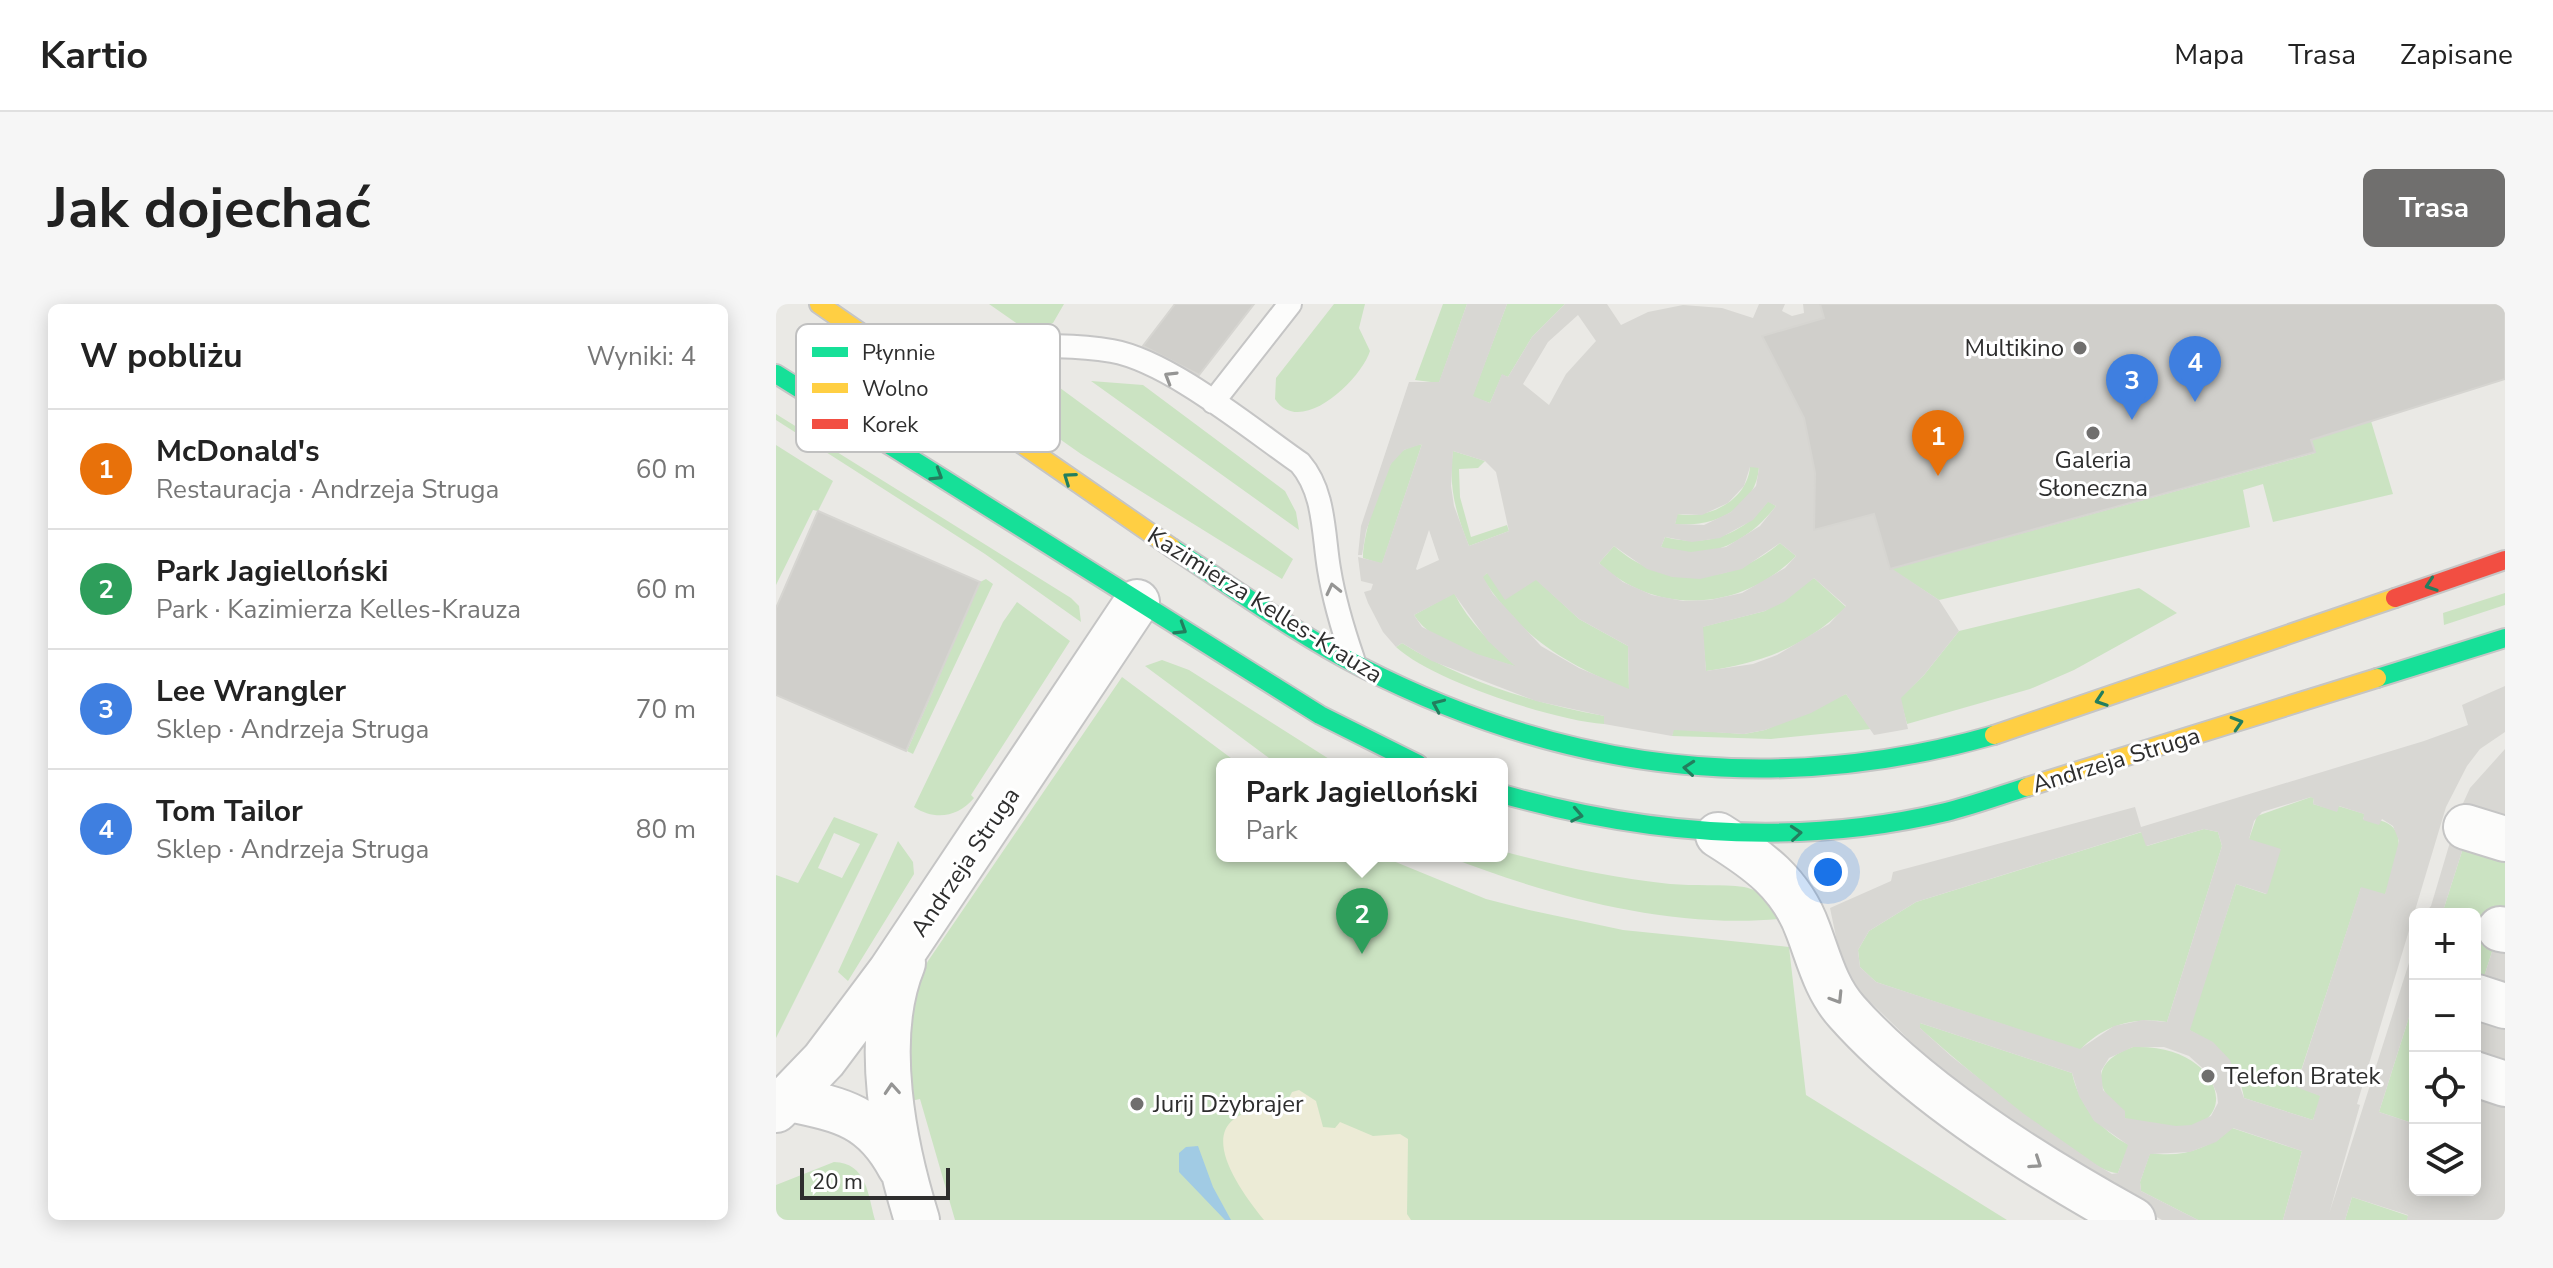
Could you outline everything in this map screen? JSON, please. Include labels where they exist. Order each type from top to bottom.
[{"type":"street","name":"Kazimierza Kelles-Krauza","points":[[819,304],[847,324]]},
{"type":"street","points":[[776,374],[796,387]]},
{"type":"street","points":[[900,452],[1320,715],[1406,758]]},
{"type":"street","name":"Kazimierza Kelles-Krauza","points":[[1031,452],[1133,523],[1355,664],[1461,715],[1563,748],[1628,761],[1767,772],[1886,760],[1961,743],[2067,711],[2505,560]]},
{"type":"street","name":"Andrzeja Struga","points":[[783,1105],[824,1060],[913,940],[1137,602]]},
{"type":"street","name":"Andrzeja Struga","points":[[1718,835],[1770,836],[1856,828],[1946,812],[2505,638]]},
{"type":"street","points":[[1508,796],[1571,814],[1718,835],[1766,865],[1807,926],[1832,992],[1867,1033],[1944,1097],[2038,1166],[2133,1220]]},
{"type":"street","points":[[913,940],[894,1000],[889,1051],[901,1169],[917,1220]]},
{"type":"street","points":[[2481,1076],[2505,1084]]},
{"type":"street","points":[[783,1105],[827,1107],[873,1128],[901,1169]]},
{"type":"lane","points":[[1213,402],[1290,304]]},
{"type":"lane","points":[[1060,348],[1115,351],[1139,359],[1213,402],[1300,463],[1310,475],[1319,501],[1341,625],[1355,664]]},
{"type":"green space","points":[[989,304],[1064,304],[1053,323],[1018,324]]},
{"type":"green space","points":[[1334,304],[1365,304],[1359,328],[1370,351],[1355,376],[1328,400],[1314,409],[1299,412],[1286,409],[1275,399],[1276,378]]},
{"type":"green space","points":[[1443,304],[1467,304],[1439,383],[1415,380]]},
{"type":"green space","points":[[1507,304],[1565,304],[1532,337],[1508,377],[1502,375],[1490,403],[1472,397]]},
{"type":"green space","points":[[1091,381],[1143,385],[1285,491],[1296,512],[1299,530]]},
{"type":"green space","points":[[1060,388],[1293,559],[1282,579],[1060,439]]},
{"type":"green space","points":[[776,414],[796,426],[796,433],[776,420]]},
{"type":"green space","points":[[2371,421],[2393,494],[2273,522],[2263,484],[2243,490],[2250,527],[1939,600],[1891,569],[2315,453],[2311,440]]},
{"type":"green space","points":[[1422,444],[1382,564],[1363,558],[1370,519],[1386,473],[1398,454]]},
{"type":"green space","points":[[776,445],[833,481],[818,511],[813,510],[776,585]]},
{"type":"green space","points":[[1453,451],[1485,461],[1478,468],[1459,469],[1460,497],[1471,537],[1507,525],[1509,531],[1469,546],[1454,500]]},
{"type":"green space","points":[[826,452],[837,452],[1071,598],[1079,606],[1081,622],[985,554]]},
{"type":"green space","points":[[1750,467],[1759,467],[1756,482],[1741,505],[1704,523],[1675,524],[1677,514],[1701,514],[1724,506],[1742,490]]},
{"type":"green space","points":[[1768,501],[1776,506],[1765,519],[1740,539],[1725,546],[1694,553],[1661,547],[1665,537],[1695,541],[1722,536],[1747,523]]},
{"type":"green space","points":[[1780,543],[1796,556],[1774,574],[1750,588],[1725,597],[1699,600],[1672,599],[1646,592],[1599,563],[1614,546],[1654,570],[1697,577],[1740,567]]},
{"type":"green space","points":[[1487,573],[1536,579],[1579,619],[1628,646],[1629,690],[1584,670],[1529,632],[1512,617],[1482,577]]},
{"type":"green space","points":[[1814,578],[1846,607],[1831,621],[1782,651],[1706,671],[1702,627],[1765,611]]},
{"type":"green space","points":[[986,579],[993,584],[913,754],[907,751],[980,582]]},
{"type":"green space","points":[[2139,588],[2177,613],[2074,670],[2030,689],[1907,724],[1900,698],[1924,675],[1959,631]]},
{"type":"green space","points":[[1454,593],[1474,624],[1517,667],[1446,642],[1433,635],[1414,615]]},
{"type":"green space","points":[[2505,593],[2505,605],[2444,625],[2443,613]]},
{"type":"green space","points":[[1017,602],[1070,641],[971,795],[974,798],[961,809],[946,815],[922,811],[914,807],[1003,622]]},
{"type":"green space","points":[[1402,643],[1450,669],[1500,689],[1552,705],[1605,716],[1604,724],[1526,707],[1465,685],[1413,660],[1396,647]]},
{"type":"green space","points":[[1162,660],[1189,670],[1328,758],[1269,758],[1145,666]]},
{"type":"green space","points":[[1122,677],[1231,758],[1216,758],[1216,862],[1396,862],[1486,899],[1529,910],[1623,930],[1789,947],[1806,1095],[2007,1220],[955,1220],[920,1099],[901,1103],[914,988],[928,961]]},
{"type":"green space","points":[[1846,694],[1871,729],[1771,739],[1672,736],[1673,729],[1744,734],[1765,730]]},
{"type":"green space","points":[[2314,798],[2313,804],[2337,811],[2338,806],[2365,814],[2363,819],[2391,826],[2399,844],[2385,895],[2361,888],[2296,1086],[2321,1096],[2313,1120],[2244,1098],[2237,1075],[2226,1057],[2189,1030],[2236,884],[2266,894],[2249,839],[2257,816]]},
{"type":"green space","points":[[834,817],[878,834],[776,1038],[776,875],[798,883]],"holes":[[[834,833],[860,844],[842,878],[818,868]]]},
{"type":"green space","points":[[2204,829],[2218,832],[2222,846],[2167,1022],[2142,1021],[2120,1025],[2099,1034],[2080,1050],[1876,982],[1860,967],[1858,950],[1869,931],[1916,902],[2142,832],[2147,846]]},
{"type":"green space","points":[[898,841],[913,862],[914,874],[848,981],[838,972]]},
{"type":"green space","points":[[2464,845],[2505,857],[2505,911],[2481,986],[2481,908],[2444,908]]},
{"type":"green space","points":[[1508,852],[1628,878],[1670,884],[1744,887],[1761,895],[1779,919],[1737,921],[1652,914],[1567,896],[1463,862],[1508,862]]},
{"type":"green space","points":[[2409,1017],[2409,1122],[2379,1112]]},
{"type":"green space","points":[[1920,1023],[2072,1073],[2080,1096],[2092,1115],[2109,1132],[2129,1145],[2118,1173],[2103,1169],[2050,1135],[1958,1061],[1920,1028]]},
{"type":"green space","points":[[2133,1047],[2166,1050],[2191,1061],[2208,1076],[2216,1093],[2214,1109],[2204,1121],[2184,1127],[2135,1122],[2125,1118],[2124,1111],[2106,1093],[2101,1075],[2110,1059]]},
{"type":"green space","points":[[2232,1128],[2302,1151],[2283,1220],[2198,1220],[2141,1191],[2140,1182],[2150,1153],[2173,1154],[2194,1150]]},
{"type":"green space","points":[[834,1162],[845,1164],[860,1174],[875,1220],[776,1220],[776,1185]]},
{"type":"green space","points":[[2352,1197],[2409,1216],[2407,1220],[2345,1220]]},
{"type":"sand","points":[[1299,1090],[1316,1101],[1323,1127],[1335,1128],[1340,1122],[1373,1136],[1400,1134],[1408,1139],[1407,1214],[1411,1220],[1264,1220],[1237,1182],[1228,1163],[1223,1146],[1225,1130],[1235,1118],[1254,1111],[1284,1108],[1292,1092]]},
{"type":"shaded area","points":[[1467,304],[1507,304],[1473,396],[1490,403],[1502,374],[1508,377],[1532,337],[1565,304],[1607,304],[1621,325],[1648,312],[1683,305],[1722,308],[1753,318],[1759,304],[1785,304],[1782,311],[1792,316],[1804,313],[1803,304],[1820,304],[1824,318],[1763,336],[1804,418],[1815,473],[1814,530],[1874,514],[1891,568],[1939,600],[1959,631],[1901,698],[1908,729],[1874,735],[1846,694],[1811,713],[1765,730],[1744,734],[1674,730],[1672,736],[1604,724],[1604,716],[1536,701],[1432,661],[1402,643],[1396,647],[1383,632],[1368,603],[1364,592],[1371,590],[1373,584],[1361,581],[1358,557],[1382,563],[1422,444],[1404,450],[1391,464],[1366,531],[1362,555],[1358,555],[1361,526],[1409,382],[1439,382]],"holes":[[[1578,315],[1596,341],[1566,374],[1549,405],[1523,384],[1548,342]],[[1453,451],[1485,461],[1496,472],[1509,531],[1469,546],[1454,506],[1451,486]],[[1750,467],[1759,468],[1756,486],[1731,512],[1704,525],[1675,524],[1678,514],[1702,515],[1728,503],[1744,486]],[[1768,502],[1776,506],[1760,526],[1726,547],[1691,552],[1661,547],[1665,537],[1692,542],[1720,538],[1753,520]],[[1429,530],[1439,560],[1416,569]],[[1780,543],[1796,556],[1785,568],[1742,593],[1710,600],[1683,601],[1652,595],[1623,582],[1599,563],[1614,546],[1647,569],[1672,577],[1700,579],[1742,569]],[[1487,573],[1505,600],[1536,580],[1579,619],[1628,646],[1629,689],[1579,668],[1541,646],[1493,594],[1483,577]],[[1814,578],[1846,606],[1829,624],[1777,655],[1753,664],[1706,671],[1703,627],[1765,611],[1784,602]],[[1454,594],[1488,641],[1515,666],[1477,654],[1422,627],[1414,615]]]},
{"type":"shaded area","points":[[2505,686],[2505,732],[2480,749],[2467,766],[2446,807],[2416,908],[2409,908],[2409,930],[2357,1104],[2360,1105],[2329,1214],[2409,963],[2409,1017],[2379,1112],[2409,1122],[2409,1196],[2481,1196],[2481,986],[2505,911],[2505,1220],[2407,1220],[2408,1215],[2352,1197],[2345,1220],[2283,1220],[2302,1151],[2233,1128],[2216,1142],[2190,1152],[2150,1154],[2140,1182],[2141,1191],[2198,1220],[2162,1220],[2070,1168],[1935,1065],[1854,986],[1841,961],[1830,908],[1891,881],[1893,872],[2135,807],[2141,827],[2468,725],[2462,705]],"holes":[[[2311,797],[2313,804],[2337,812],[2339,806],[2364,814],[2363,820],[2379,825],[2382,819],[2393,826],[2399,841],[2385,894],[2361,887],[2296,1087],[2320,1096],[2313,1120],[2244,1098],[2230,1060],[2213,1042],[2190,1030],[2236,884],[2267,894],[2281,849],[2249,839],[2254,821],[2262,812]],[[2204,829],[2218,832],[2222,846],[2167,1022],[2143,1020],[2114,1026],[2080,1049],[1876,982],[1860,967],[1858,950],[1869,931],[1916,902],[2141,832],[2146,846]],[[1920,1023],[2072,1073],[2079,1096],[2094,1121],[2128,1145],[2118,1173],[2112,1174],[2097,1165],[2024,1114],[1951,1056],[1920,1028]],[[2133,1047],[2164,1047],[2189,1056],[2208,1073],[2217,1094],[2218,1103],[2211,1116],[2191,1125],[2176,1126],[2125,1118],[2125,1111],[2103,1090],[2101,1071],[2109,1058]]]},
{"type":"shaded area","points":[[2505,749],[2505,857],[2464,845],[2444,908],[2429,908],[2459,812],[2470,788]]},
{"type":"water","points":[[1198,1146],[1213,1187],[1231,1220],[1225,1220],[1179,1172],[1179,1153],[1186,1147]]},
{"type":"building","points":[[1175,304],[1254,304],[1199,375],[1143,346]]},
{"type":"building","name":"Galeria Słoneczna","points":[[1820,304],[2505,304],[2505,379],[2311,440],[2315,452],[1890,569],[1874,514],[1814,530],[1815,473],[1804,418],[1762,336],[1824,318]]},
{"type":"building","points":[[818,511],[980,582],[906,751],[776,695],[776,608]]},
{"type":"traffic: fast","points":[[776,374],[796,387]]},
{"type":"traffic: fast","points":[[900,452],[1320,715],[1406,758]]},
{"type":"traffic: fast","points":[[1172,548],[1289,625],[1361,667],[1437,702],[1515,730],[1592,751],[1671,764],[1751,769],[1831,766],[1912,754],[1994,735]]},
{"type":"traffic: fast","points":[[2377,678],[2505,638]]},
{"type":"traffic: fast","points":[[1508,796],[1612,819],[1667,827],[1723,832],[1779,832],[1835,830],[1890,823],[1946,812],[2027,787]]},
{"type":"traffic: slow","points":[[819,304],[848,324]]},
{"type":"traffic: slow","points":[[1033,452],[1172,548]]},
{"type":"traffic: slow","points":[[1994,735],[2395,598]]},
{"type":"traffic: slow","points":[[2027,787],[2377,678]]},
{"type":"traffic: jam","points":[[2395,598],[2505,560]]},
{"type":"place","name":"Multikino","points":[[2080,348]]},
{"type":"place","name":"Tom Tailor","points":[[2195,402]]},
{"type":"place","name":"Lee Wrangler","points":[[2132,420]]},
{"type":"place","name":"Galeria Słoneczna","points":[[2093,433]]},
{"type":"place","name":"McDonald's","points":[[1938,476]]},
{"type":"place","name":"Park Jagielloński","points":[[1362,954]]},
{"type":"place","name":"Telefon Bratek","points":[[2208,1076]]},
{"type":"place","name":"Jurij Dżybrajer","points":[[1137,1104]]}]
